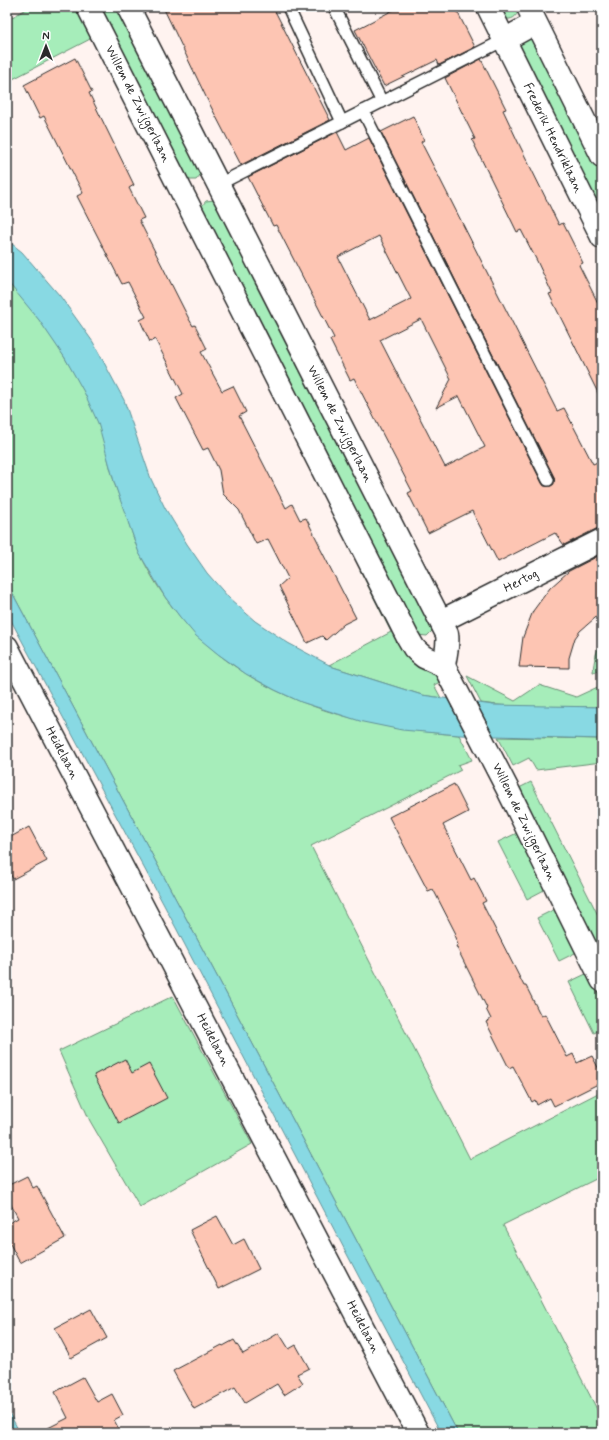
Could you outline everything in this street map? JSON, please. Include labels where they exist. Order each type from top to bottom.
[{"type":"street","name":"Willem de Zwijgerlaan","points":[[88,7],[414,648],[449,675]]},
{"type":"street","name":"Willem de Zwijgerlaan","points":[[128,7],[219,184],[409,562],[447,634],[449,675],[601,974]]},
{"type":"street","name":"Frederik Hendriklaan","points":[[488,7],[602,237]]},
{"type":"street","points":[[504,40],[531,15],[602,156]]},
{"type":"street","points":[[188,201],[219,184]]},
{"type":"street","name":"Hertog","points":[[441,622],[602,540]]},
{"type":"street","name":"Heidelaan","points":[[7,647],[418,1433]]},
{"type":"lane","points":[[288,7],[342,122]]},
{"type":"lane","points":[[334,7],[382,102]]},
{"type":"lane","points":[[219,184],[504,40]]},
{"type":"lane","points":[[363,111],[548,480]]},
{"type":"green space","points":[[30,7],[81,7],[96,36],[7,82],[7,20]]},
{"type":"green space","points":[[96,7],[121,7],[201,174],[196,180],[186,180]]},
{"type":"green space","points":[[496,7],[519,7],[515,16],[511,19],[506,19]]},
{"type":"green space","points":[[530,36],[537,41],[602,171],[602,220],[518,44]]},
{"type":"green space","points":[[214,200],[433,630],[427,636],[417,635],[201,207],[206,201]]},
{"type":"green space","points":[[7,281],[46,329],[78,380],[99,424],[115,485],[138,551],[166,598],[197,635],[233,665],[272,689],[316,707],[362,720],[410,730],[459,735],[472,760],[458,765],[461,770],[311,846],[470,1159],[602,1091],[602,1176],[503,1225],[602,1419],[602,1433],[458,1433],[7,583]]},
{"type":"green space","points":[[365,567],[430,670],[436,675],[440,682],[434,685],[441,698],[422,695],[329,665],[391,632],[360,570]]},
{"type":"green space","points":[[602,642],[602,671],[593,672],[598,649]]},
{"type":"green space","points":[[467,676],[515,701],[539,685],[576,697],[602,685],[602,707],[526,707],[481,703]]},
{"type":"green space","points":[[498,737],[602,739],[602,762],[536,770],[529,758],[513,766]]},
{"type":"green space","points":[[531,782],[602,923],[602,956],[517,789]]},
{"type":"green space","points":[[517,833],[546,889],[527,899],[498,842]]},
{"type":"green space","points":[[555,909],[577,952],[559,961],[537,918]]},
{"type":"green space","points":[[588,973],[602,1001],[602,1029],[594,1033],[569,982]]},
{"type":"green space","points":[[173,996],[252,1144],[140,1207],[90,1121],[59,1051]]},
{"type":"water","points":[[7,240],[22,252],[60,296],[93,342],[124,400],[151,479],[165,508],[207,573],[229,598],[255,621],[288,643],[333,667],[422,695],[493,705],[602,707],[602,739],[459,735],[402,730],[363,722],[301,702],[275,690],[246,674],[196,636],[165,597],[139,553],[115,485],[98,423],[84,392],[65,358],[39,320],[7,281]]},
{"type":"water","points":[[7,583],[458,1433],[441,1433],[164,905],[7,613]]},
{"type":"water","points":[[7,1409],[20,1433],[7,1433]]},
{"type":"building","points":[[163,7],[273,7],[330,120],[241,165],[207,99]]},
{"type":"building","points":[[399,7],[455,7],[475,47],[439,65],[437,60],[384,86],[355,30]]},
{"type":"building","points":[[75,58],[92,92],[89,93],[134,185],[129,188],[144,218],[139,220],[189,319],[193,326],[195,325],[207,349],[201,352],[222,391],[233,386],[246,412],[239,416],[286,508],[292,504],[300,520],[306,518],[356,618],[344,624],[326,640],[322,636],[307,643],[279,586],[288,578],[268,539],[256,544],[239,510],[223,494],[219,470],[208,448],[203,450],[176,398],[183,394],[155,339],[150,342],[140,320],[146,317],[128,282],[122,284],[77,196],[83,193],[44,116],[40,118],[24,85]]},
{"type":"building","points":[[481,59],[506,109],[503,110],[518,142],[559,225],[563,223],[583,263],[579,265],[602,311],[602,401],[549,294],[552,293],[537,261],[521,230],[517,232],[472,140],[475,139],[445,78]]},
{"type":"building","points":[[413,116],[424,140],[421,142],[557,411],[564,408],[593,464],[602,460],[602,528],[596,529],[564,545],[555,533],[498,562],[472,511],[428,533],[408,493],[412,491],[354,378],[350,380],[330,340],[334,338],[276,225],[273,226],[248,177],[337,132],[346,150],[369,138],[542,483],[544,486],[551,486],[554,484],[554,477],[381,132]],"holes":[[[379,236],[411,299],[370,320],[338,257]],[[421,319],[451,379],[436,408],[459,396],[485,447],[445,467],[380,340]]]},
{"type":"building","points":[[602,554],[602,612],[580,631],[575,638],[569,658],[569,668],[519,667],[523,637],[533,611],[550,588],[569,571]]},
{"type":"building","points":[[454,784],[468,812],[443,825],[471,880],[474,878],[486,901],[482,903],[524,986],[526,986],[541,1016],[545,1014],[567,1057],[573,1054],[577,1063],[592,1056],[602,1075],[602,1082],[554,1106],[550,1098],[537,1105],[535,1100],[532,1102],[513,1066],[509,1068],[486,1022],[491,1019],[456,946],[458,945],[454,935],[456,934],[433,889],[428,891],[389,817]]},
{"type":"building","points":[[29,827],[47,861],[13,879],[7,868],[7,839]]},
{"type":"building","points":[[125,1059],[132,1073],[149,1064],[167,1098],[119,1123],[94,1075]]},
{"type":"building","points":[[27,1176],[33,1188],[37,1186],[65,1238],[20,1263],[7,1238],[7,1224],[18,1218],[7,1197],[7,1186]]},
{"type":"building","points":[[217,1216],[233,1245],[244,1239],[259,1269],[219,1289],[190,1230]]},
{"type":"building","points":[[91,1309],[107,1338],[71,1358],[55,1328]]},
{"type":"building","points":[[279,1333],[289,1349],[296,1345],[309,1368],[297,1374],[303,1383],[284,1395],[277,1384],[245,1403],[235,1387],[194,1409],[173,1371],[234,1340],[243,1354]]},
{"type":"building","points":[[83,1377],[97,1402],[112,1394],[123,1415],[114,1420],[121,1433],[38,1433],[68,1418],[55,1392]]}]
